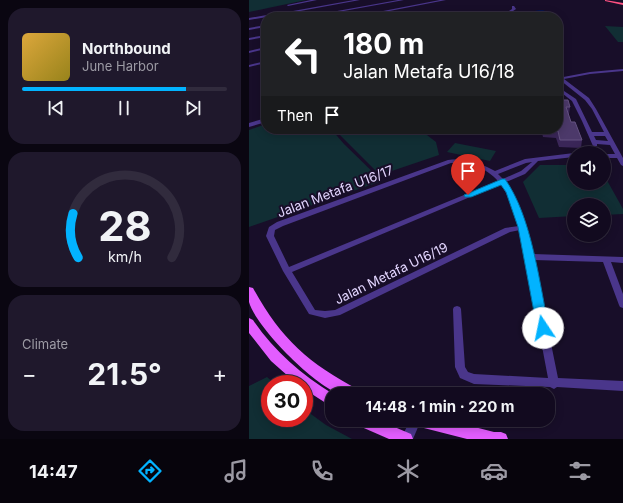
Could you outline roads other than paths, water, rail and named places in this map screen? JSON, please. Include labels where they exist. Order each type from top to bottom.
[{"type":"highway","points":[[607,0],[623,3]]},
{"type":"highway","points":[[616,0],[623,3]]},
{"type":"main road","points":[[249,291],[254,303],[273,331],[293,352],[325,378],[341,387]]},
{"type":"main road","points":[[249,323],[258,339],[275,357],[312,389],[325,397]]},
{"type":"main road","points":[[379,427],[407,439]]},
{"type":"main road","points":[[448,427],[495,439],[501,439]]},
{"type":"street","points":[[316,0],[288,5],[295,11],[359,0]]},
{"type":"street","points":[[334,12],[403,0]]},
{"type":"street","points":[[380,12],[445,0]]},
{"type":"street","points":[[348,1],[373,12]]},
{"type":"street","points":[[510,12],[514,9],[513,7]]},
{"type":"street","points":[[249,19],[261,17]]},
{"type":"street","points":[[249,29],[261,27]]},
{"type":"street","points":[[249,40],[261,37]]},
{"type":"street","points":[[249,52],[261,49]]},
{"type":"street","points":[[249,66],[261,63]]},
{"type":"street","points":[[563,79],[573,76],[623,70]]},
{"type":"street","points":[[567,84],[567,80],[573,76]]},
{"type":"street","points":[[563,82],[580,93],[594,109],[623,164]]},
{"type":"street","points":[[563,91],[574,100],[585,120],[595,144],[612,143]]},
{"type":"street","points":[[568,94],[580,93]]},
{"type":"street","points":[[585,120],[600,121]]},
{"type":"street","points":[[249,125],[261,121]]},
{"type":"street","points":[[590,134],[607,134]]},
{"type":"street","points":[[554,384],[523,227],[510,192],[495,173],[537,159],[567,156]]},
{"type":"street","points":[[611,156],[618,156]]},
{"type":"street","points":[[287,271],[502,181],[521,175],[531,168],[537,159]]},
{"type":"street","name":"Jalan Metafa U16/17","points":[[287,271],[270,236],[272,229],[280,224],[450,161],[465,162],[495,173]]},
{"type":"street","points":[[509,168],[521,175]]},
{"type":"street","name":"Jalan Metafa U16/19","points":[[287,271],[312,312],[319,315],[328,315],[337,313],[508,230],[523,227]]},
{"type":"street","points":[[529,257],[623,260]]},
{"type":"street","points":[[606,259],[623,305]]},
{"type":"street","points":[[457,308],[460,367],[464,375],[474,379],[554,384],[623,386]]},
{"type":"street","points":[[407,439],[413,427]]}]
